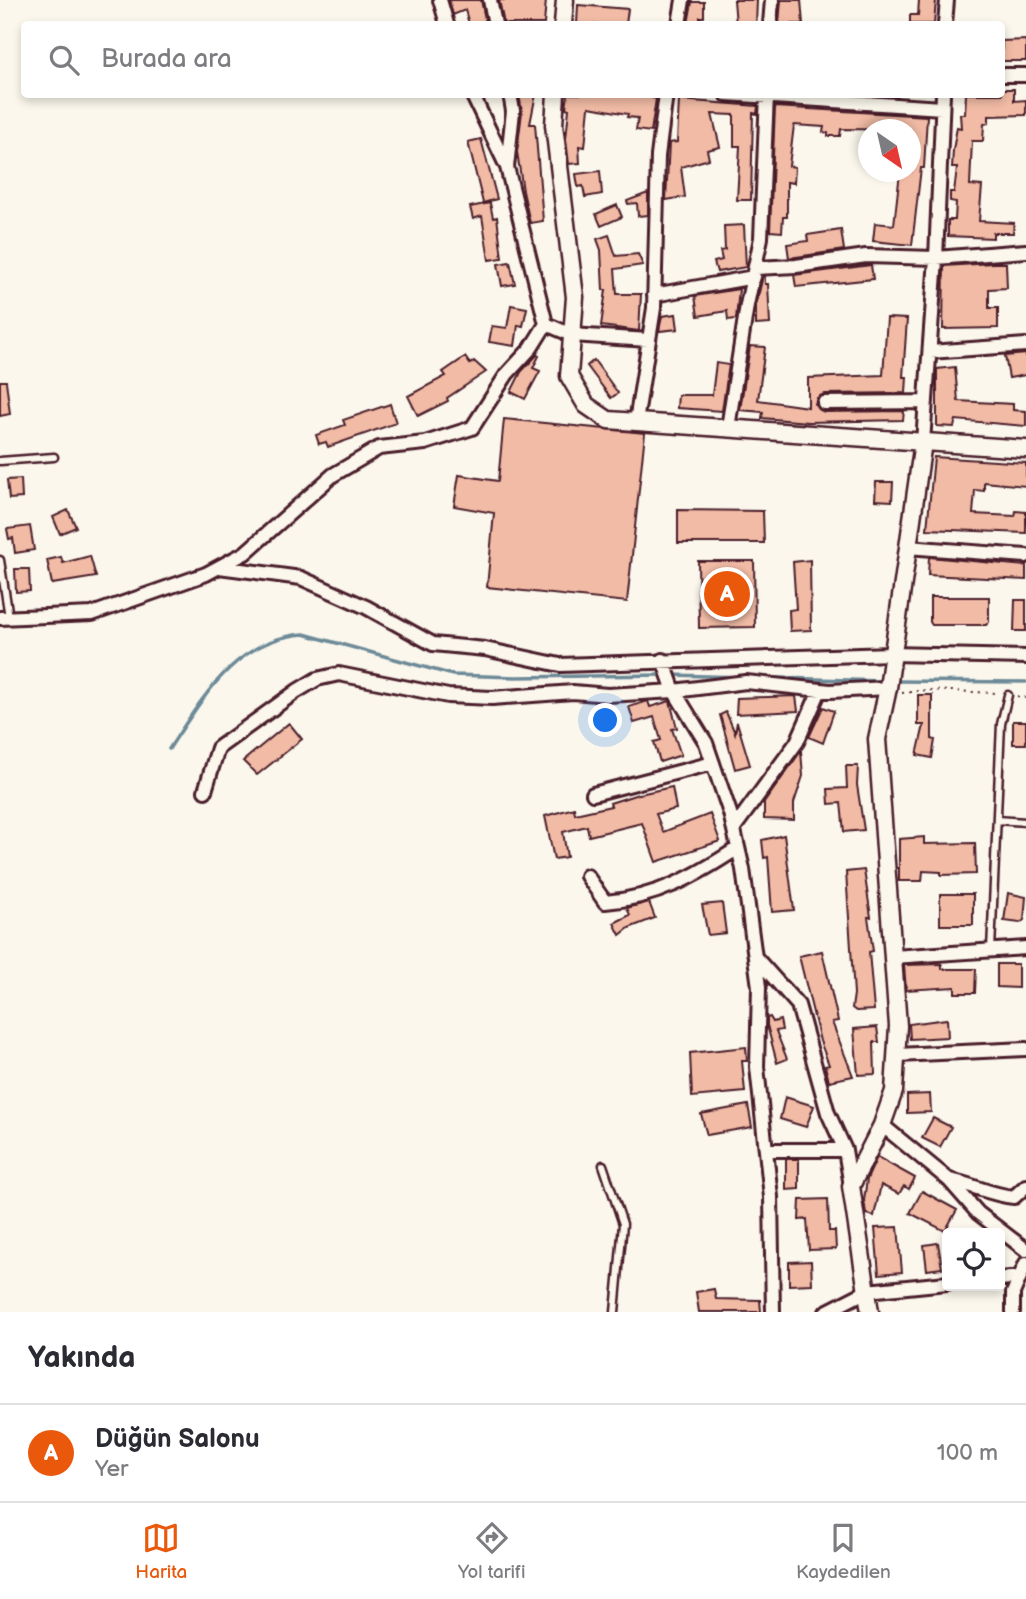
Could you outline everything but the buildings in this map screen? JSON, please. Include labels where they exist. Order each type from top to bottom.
[{"type":"street","points":[[440,0],[446,21]]},
{"type":"street","points":[[490,0],[494,21]]},
{"type":"street","points":[[563,21],[565,0]]},
{"type":"street","points":[[679,21],[682,0]]},
{"type":"street","points":[[770,21],[772,0]]},
{"type":"street","points":[[945,21],[947,0]]},
{"type":"street","points":[[1005,75],[1026,75]]},
{"type":"street","points":[[4,618],[92,614],[219,567],[245,553],[333,475],[379,448],[425,443],[472,428],[507,374],[531,348],[546,324],[507,167],[474,98]]},
{"type":"street","points":[[507,167],[513,111],[511,98]]},
{"type":"street","points":[[556,98],[554,125],[575,297],[569,376],[586,405],[608,420],[1026,449]]},
{"type":"street","points":[[636,422],[654,295],[658,156],[665,98]]},
{"type":"street","points":[[728,428],[761,238],[767,98]]},
{"type":"street","points":[[807,98],[942,108]]},
{"type":"street","points":[[851,1185],[882,1125],[894,1091],[897,1055],[893,957],[877,739],[887,691],[923,442],[936,258],[943,98]]},
{"type":"street","points":[[654,295],[754,273],[866,256],[936,258],[1026,251]]},
{"type":"street","points":[[546,324],[572,335],[648,340]]},
{"type":"street","points":[[930,352],[1026,345]]},
{"type":"street","points":[[824,403],[926,402]]},
{"type":"street","points":[[907,547],[1026,556]]},
{"type":"street","points":[[219,567],[301,578],[366,607],[433,644],[485,649],[560,665],[665,665],[891,657],[1026,657]]},
{"type":"street","points":[[665,665],[673,688],[706,743],[738,848],[756,958],[757,1067],[767,1150],[773,1312]]},
{"type":"street","points":[[205,792],[218,748],[297,691],[317,679],[339,674],[448,696],[492,698],[573,692],[608,695],[746,682],[820,690],[887,691]]},
{"type":"street","points":[[734,828],[797,742],[820,690]]},
{"type":"street","points":[[593,794],[713,763]]},
{"type":"street","points":[[587,876],[605,902],[635,900],[691,878],[738,848]]},
{"type":"street","points":[[893,957],[1026,948]]},
{"type":"street","points":[[756,958],[798,1005],[828,1113],[845,1150],[870,1312]]},
{"type":"street","points":[[897,1055],[1026,1049]]},
{"type":"street","points":[[882,1125],[949,1180],[978,1213],[1026,1250]]},
{"type":"street","points":[[767,1150],[845,1150]]},
{"type":"street","points":[[949,1180],[968,1184],[991,1195],[1014,1197],[1026,1186]]},
{"type":"street","points":[[1013,1312],[1013,1293],[1026,1262]]},
{"type":"street","points":[[1005,1278],[1020,1277]]},
{"type":"street","points":[[826,1312],[867,1290],[942,1283]]},
{"type":"lane","points":[[0,461],[54,457]]},
{"type":"lane","points":[[0,560],[4,618]]},
{"type":"lane","points":[[991,950],[1001,724],[1008,695]]},
{"type":"lane","points":[[997,820],[1026,822]]},
{"type":"lane","points":[[603,1166],[623,1224],[615,1312]]},
{"type":"path","points":[[887,691],[927,690],[1026,698]]},
{"type":"waterway","points":[[169,749],[209,691],[241,659],[280,638],[304,634],[453,675],[664,675]]},
{"type":"waterway","points":[[671,675],[884,681]]},
{"type":"waterway","points":[[895,681],[1026,682]]},
{"type":"place","name":"Düğün Salonu","points":[[727,594]]}]
